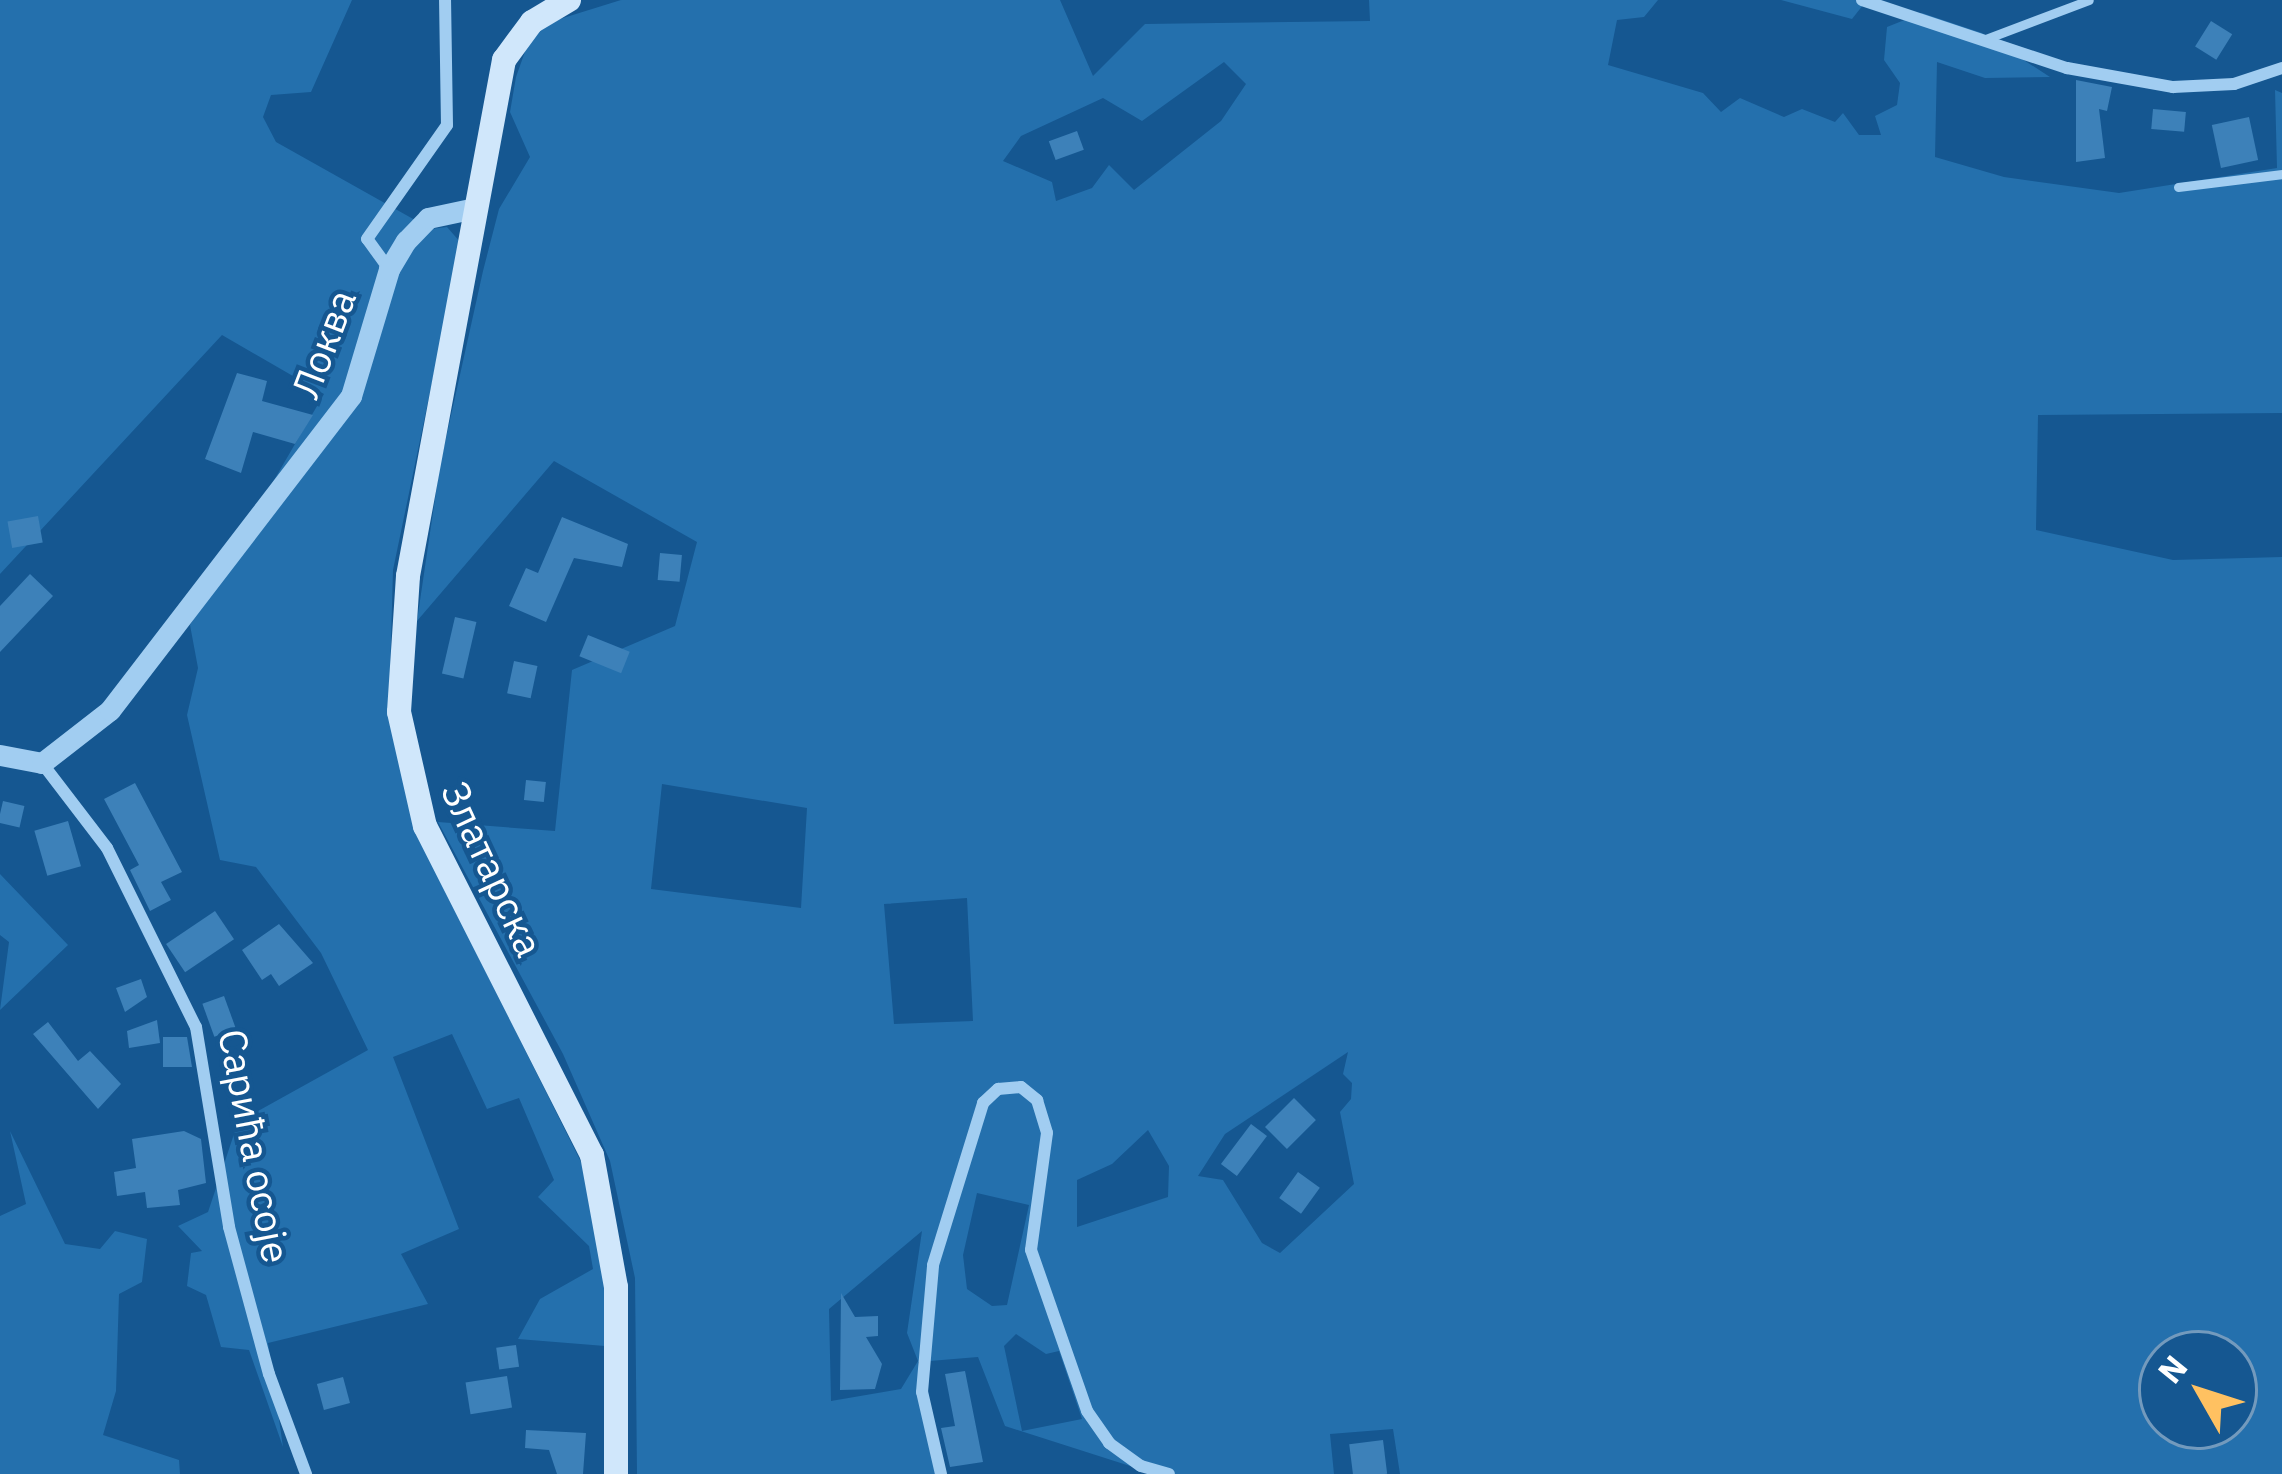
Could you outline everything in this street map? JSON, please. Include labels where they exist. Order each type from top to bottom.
[{"type":"main road","points":[[476,208],[504,59],[532,22],[569,0]]},
{"type":"main road","name":"Златарска","points":[[476,208],[409,575],[401,728],[437,853],[592,1155],[616,1287],[616,1474]]},
{"type":"street","points":[[388,269],[367,239],[447,125],[446,0]]},
{"type":"street","points":[[1862,0],[2067,68],[2174,86],[2234,84],[2282,68]]},
{"type":"street","name":"Локва","points":[[42,763],[110,710],[236,539],[327,434],[350,396],[388,269],[428,218],[476,208]]},
{"type":"street","points":[[0,754],[42,763]]},
{"type":"street","name":"Сарића осоје","points":[[42,763],[107,848],[196,1027],[229,1227],[268,1374],[306,1474]]},
{"type":"street","points":[[941,1474],[922,1392],[933,1264],[983,1103],[998,1089],[1022,1087],[1037,1100],[1046,1132],[1031,1250],[1087,1412],[1109,1442],[1141,1466],[1169,1474]]},
{"type":"lane","points":[[1983,40],[2089,0]]},
{"type":"lane","points":[[2178,187],[2282,174]]},
{"type":"shaded area","points":[[0,0],[352,0],[311,92],[271,95],[263,117],[276,142],[431,229],[447,227],[461,243],[393,570],[389,715],[427,854],[586,1172],[604,1271],[605,1346],[518,1339],[540,1299],[593,1269],[589,1246],[538,1197],[554,1180],[519,1098],[487,1109],[452,1034],[393,1057],[459,1229],[401,1254],[428,1304],[268,1343],[283,1447],[249,1350],[221,1347],[206,1295],[187,1286],[191,1253],[202,1251],[178,1226],[208,1212],[238,1122],[368,1050],[321,953],[256,867],[220,860],[187,715],[198,668],[190,625],[324,394],[222,335],[0,574]]},
{"type":"shaded area","points":[[621,0],[1060,0],[1093,76],[1145,24],[1370,21],[1369,0],[1658,0],[1644,17],[1617,20],[1608,65],[1703,93],[1721,112],[1740,98],[1784,117],[1802,109],[1835,122],[1843,113],[1859,135],[1881,135],[1875,116],[1897,105],[1900,83],[1884,60],[1887,27],[1922,13],[1982,33],[2050,77],[1985,78],[1937,62],[1935,157],[2004,177],[2119,193],[2277,168],[2275,90],[2282,93],[2282,413],[2038,415],[2036,530],[2173,560],[2282,557],[2282,1474],[1400,1474],[1393,1429],[1330,1434],[1334,1474],[1155,1474],[1005,1426],[978,1357],[918,1362],[941,1474],[637,1474],[635,1278],[610,1161],[563,1054],[438,822],[555,831],[572,670],[675,626],[697,542],[554,461],[417,621],[440,465],[483,271],[499,209],[530,157],[510,112],[527,46],[547,23]],"holes":[[[1224,62],[1246,84],[1221,121],[1134,190],[1109,165],[1092,188],[1056,201],[1052,182],[1003,161],[1021,136],[1103,98],[1142,121]],[[662,784],[807,808],[801,908],[651,889]],[[967,898],[973,1021],[894,1024],[884,904]],[[1348,1052],[1343,1074],[1352,1083],[1351,1099],[1340,1112],[1354,1184],[1280,1253],[1262,1243],[1223,1180],[1198,1176],[1225,1134]],[[1148,1130],[1169,1166],[1168,1197],[1077,1227],[1077,1180],[1112,1164]],[[977,1193],[1029,1205],[1007,1305],[992,1306],[967,1289],[963,1255]],[[922,1231],[907,1333],[918,1361],[901,1389],[831,1401],[829,1309]],[[1016,1334],[1046,1354],[1059,1351],[1082,1419],[1022,1431],[1004,1346]]]},
{"type":"shaded area","points":[[1781,0],[1867,0],[1852,19]]},
{"type":"shaded area","points":[[0,874],[68,945],[0,1010],[9,942],[0,935]]},
{"type":"shaded area","points":[[10,1131],[65,1244],[100,1249],[115,1231],[147,1239],[142,1282],[119,1294],[116,1391],[103,1435],[179,1460],[180,1474],[0,1474],[0,1216],[26,1204]]},
{"type":"building","points":[[2211,21],[2232,34],[2216,60],[2195,46]]},
{"type":"building","points":[[2076,80],[2112,87],[2107,111],[2099,109],[2105,158],[2076,162]]},
{"type":"building","points":[[2153,109],[2186,112],[2184,132],[2151,129]]},
{"type":"building","points":[[2249,117],[2258,160],[2221,168],[2212,125]]},
{"type":"building","points":[[1077,131],[1084,150],[1056,160],[1049,141]]},
{"type":"building","points":[[237,373],[267,381],[262,401],[313,415],[295,444],[253,432],[241,473],[205,459]]},
{"type":"building","points":[[38,516],[43,543],[12,548],[7,521]]},
{"type":"building","points":[[562,517],[628,544],[622,567],[574,558],[546,622],[509,606],[526,568],[538,573]]},
{"type":"building","points":[[660,553],[682,555],[680,582],[658,580]]},
{"type":"building","points":[[30,574],[53,596],[0,652],[0,606]]},
{"type":"building","points":[[455,617],[476,622],[463,678],[442,674]]},
{"type":"building","points":[[588,635],[630,652],[621,673],[579,656]]},
{"type":"building","points":[[514,661],[537,666],[531,698],[507,693]]},
{"type":"building","points":[[526,780],[546,782],[544,802],[524,800]]},
{"type":"building","points":[[135,783],[182,872],[161,882],[171,900],[150,911],[130,870],[139,865],[104,799]]},
{"type":"building","points":[[3,801],[24,806],[19,827],[0,823]]},
{"type":"building","points":[[68,821],[81,866],[47,876],[34,831]]},
{"type":"building","points":[[215,911],[234,939],[185,972],[166,944]]},
{"type":"building","points":[[279,924],[313,963],[279,986],[271,974],[262,980],[242,950]]},
{"type":"building","points":[[141,979],[147,997],[125,1012],[116,988]]},
{"type":"building","points":[[224,996],[236,1029],[214,1037],[202,1004]]},
{"type":"building","points":[[157,1020],[160,1043],[129,1048],[127,1031]]},
{"type":"building","points":[[48,1022],[78,1061],[90,1051],[121,1084],[98,1109],[33,1034]]},
{"type":"building","points":[[163,1037],[187,1037],[192,1067],[163,1067]]},
{"type":"building","points":[[1294,1098],[1316,1120],[1287,1149],[1265,1127]]},
{"type":"building","points":[[1251,1124],[1267,1136],[1237,1176],[1221,1164]]},
{"type":"building","points":[[184,1131],[201,1139],[206,1183],[178,1190],[180,1205],[147,1208],[145,1192],[117,1196],[114,1172],[136,1168],[132,1139]]},
{"type":"building","points":[[1298,1172],[1320,1188],[1301,1214],[1279,1198]]},
{"type":"building","points":[[841,1293],[855,1317],[878,1316],[878,1336],[866,1337],[882,1364],[875,1389],[840,1390]]},
{"type":"building","points":[[516,1345],[519,1367],[499,1370],[496,1348]]},
{"type":"building","points":[[965,1371],[983,1462],[950,1467],[941,1428],[955,1426],[945,1374]]},
{"type":"building","points":[[507,1376],[512,1408],[471,1414],[466,1383]]},
{"type":"building","points":[[343,1377],[350,1403],[324,1410],[317,1384]]},
{"type":"building","points":[[526,1430],[586,1433],[583,1474],[557,1474],[549,1450],[525,1448]]},
{"type":"building","points":[[1383,1440],[1387,1474],[1353,1474],[1349,1444]]}]
